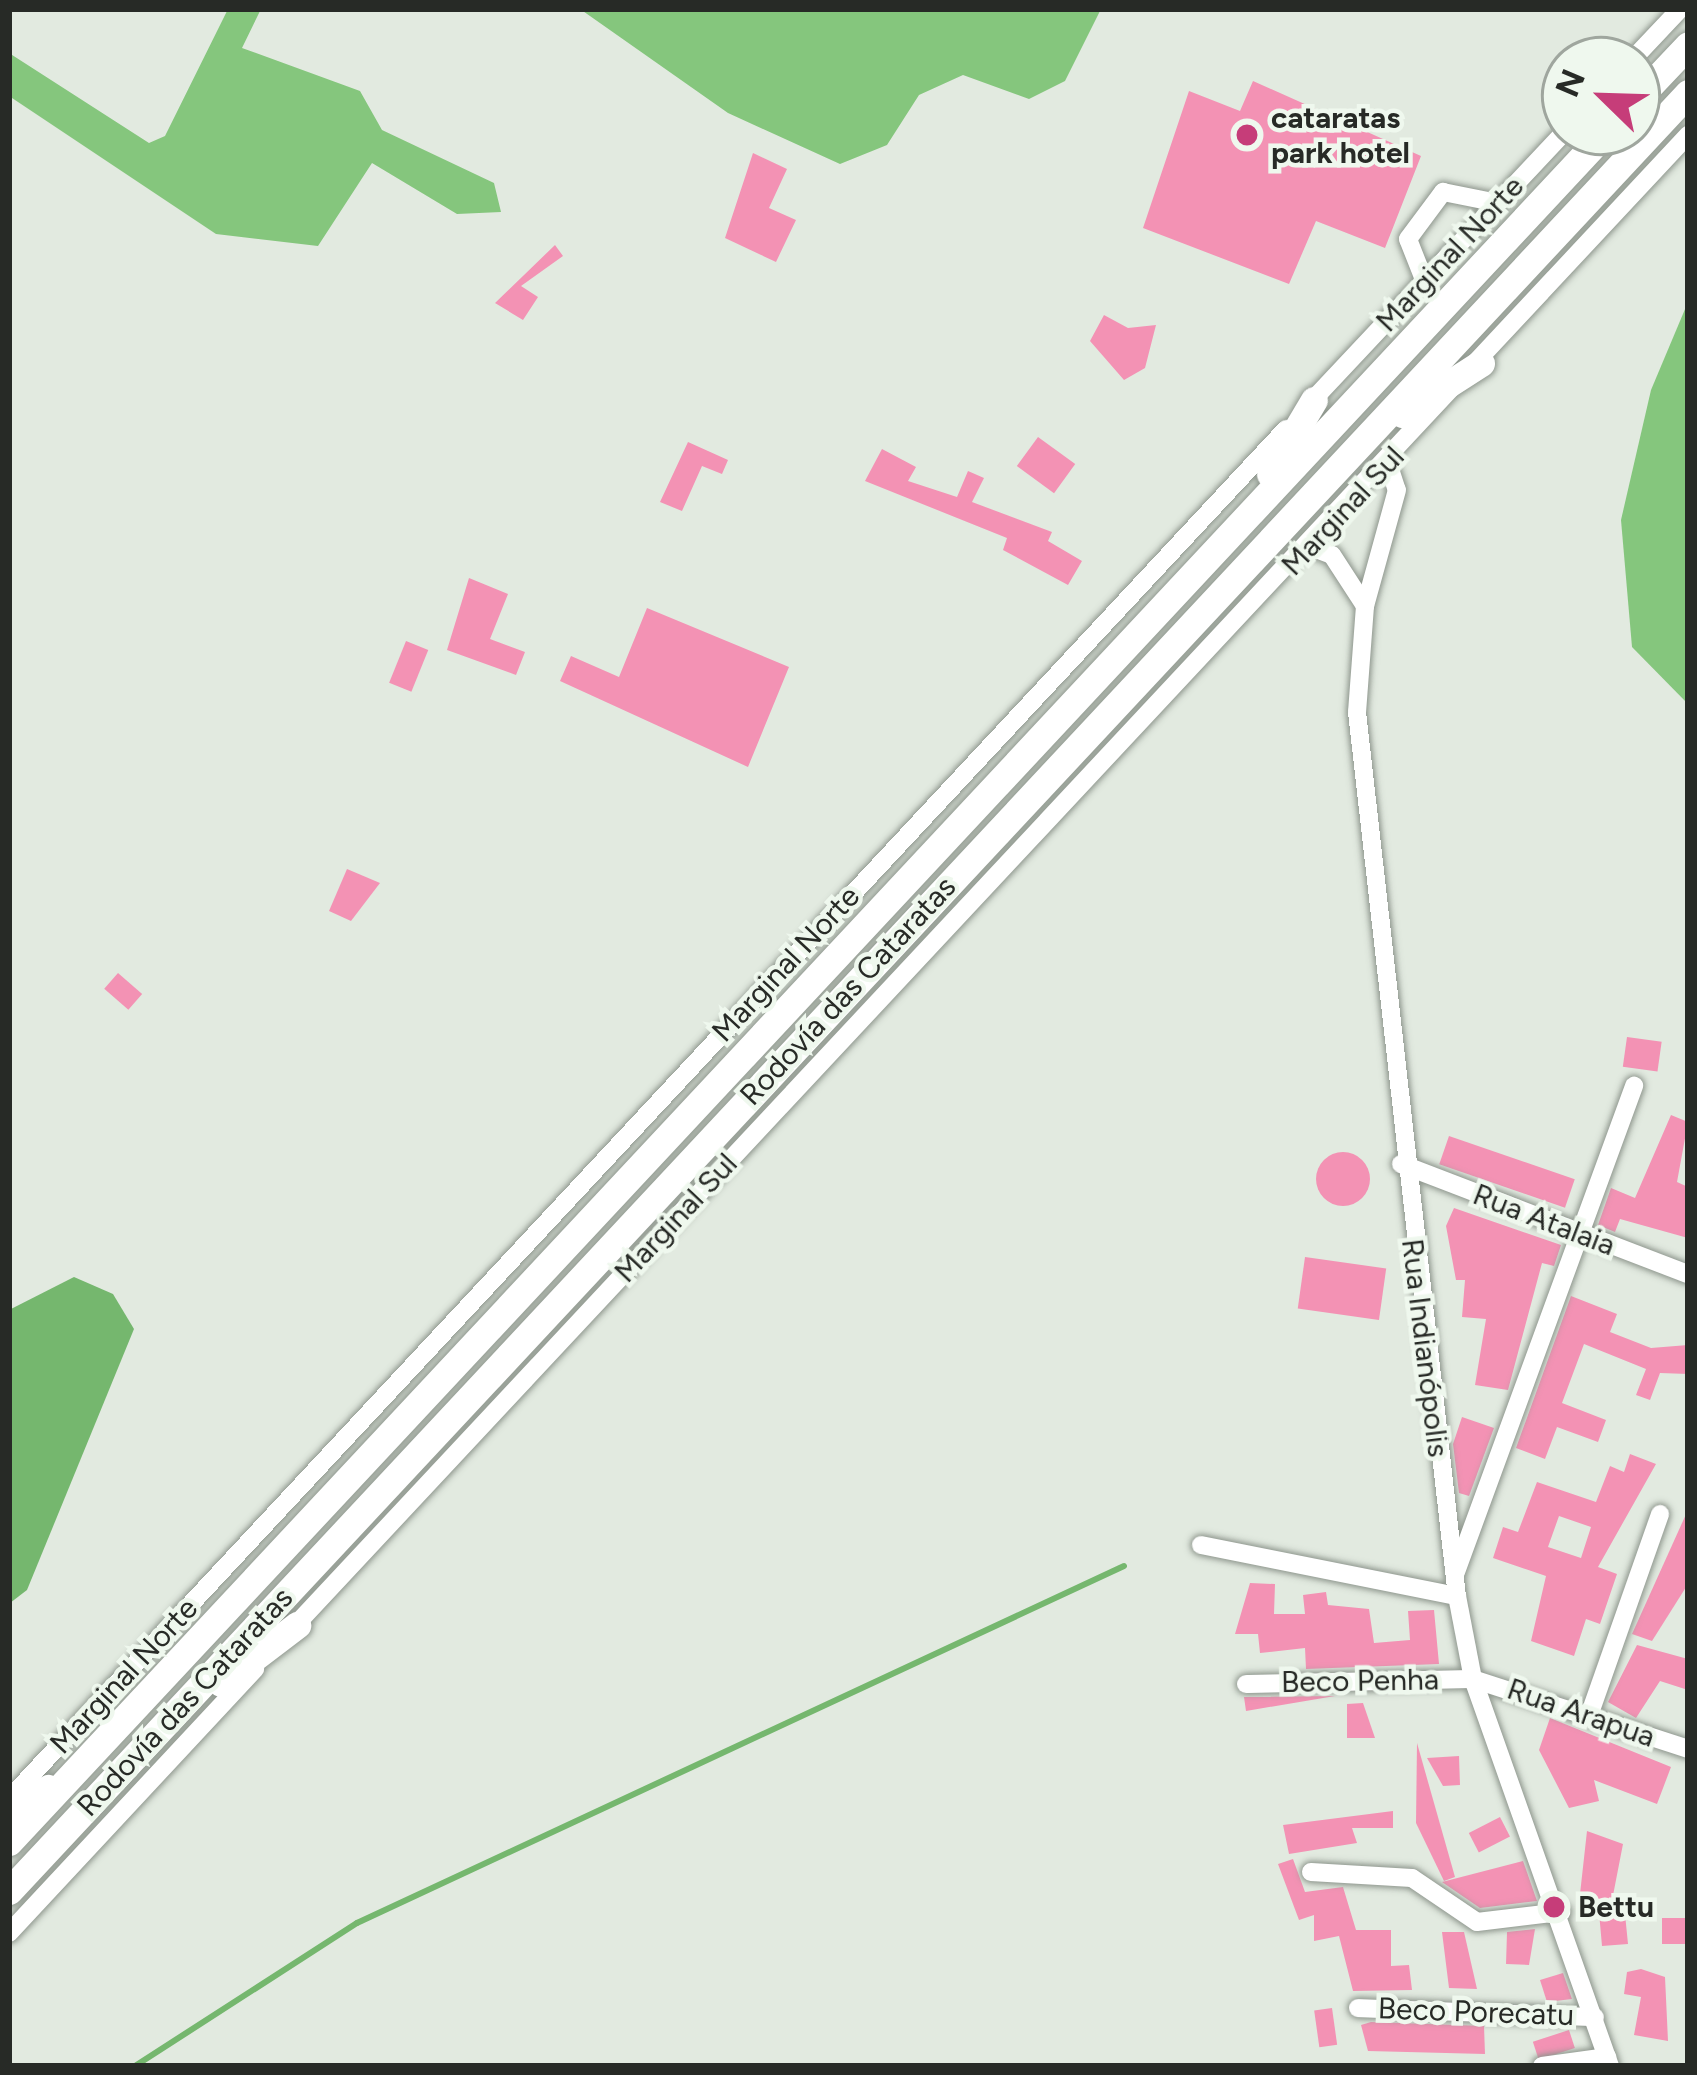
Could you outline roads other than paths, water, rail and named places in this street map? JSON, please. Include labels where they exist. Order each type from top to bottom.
[{"type":"highway","points":[[1661,74],[1688,45]]},
{"type":"highway","name":"Rodovía das Cataratas","points":[[9,1891],[1688,93]]},
{"type":"highway","name":"Rodovía das Cataratas","points":[[9,1842],[1583,156]]},
{"type":"highway","points":[[1364,439],[1481,363]]},
{"type":"highway","points":[[1243,519],[1314,400]]},
{"type":"highway","points":[[156,1733],[297,1625]]},
{"type":"highway","points":[[9,1810],[73,1774]]},
{"type":"street","points":[[1655,36],[1680,9]]},
{"type":"street","name":"Marginal Sul","points":[[9,1933],[1311,547],[1688,135]]},
{"type":"street","name":"Marginal Norte","points":[[9,1799],[1542,156]]},
{"type":"street","points":[[1424,282],[1408,239],[1443,192],[1498,203]]},
{"type":"street","name":"Rua Indianópolis","points":[[1388,464],[1397,490],[1365,606],[1357,712],[1401,1163],[1456,1586],[1473,1679],[1561,1912],[1609,2061]]},
{"type":"street","points":[[1311,547],[1332,555],[1365,606]]},
{"type":"street","points":[[1201,1545],[1456,1586],[1634,1085]]},
{"type":"street","name":"Rua Atalaia","points":[[1401,1163],[1688,1274]]},
{"type":"street","points":[[1590,1713],[1660,1514]]},
{"type":"street","name":"Rua Arapua","points":[[1473,1679],[1590,1713],[1688,1749]]},
{"type":"street","name":"Beco Penha","points":[[1246,1684],[1473,1679]]},
{"type":"street","points":[[1312,1872],[1412,1878],[1477,1922],[1561,1912]]},
{"type":"street","name":"Beco Porecatu","points":[[1358,2008],[1595,2017]]},
{"type":"street","points":[[1542,2066],[1609,2061]]},
{"type":"waterway","points":[[135,2066],[357,1923],[1124,1566]]},
{"type":"place","name":"cataratas park hotel","points":[[1247,135]]},
{"type":"place","name":"Bettu","points":[[1554,1907]]}]
